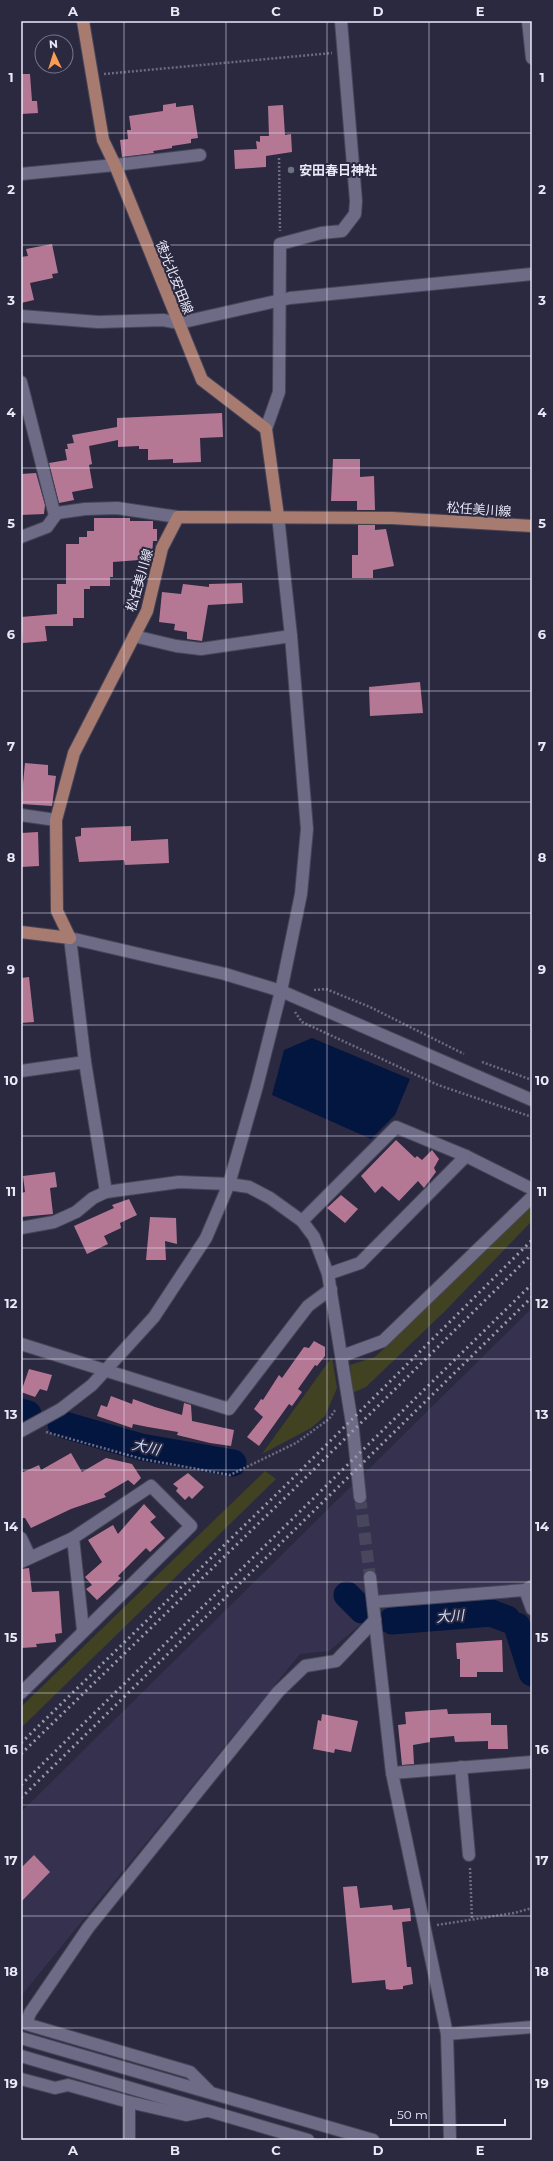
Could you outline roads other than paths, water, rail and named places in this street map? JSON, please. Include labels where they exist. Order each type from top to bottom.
[{"type":"main road","name":"徳光北安田線","points":[[83,21],[103,140],[116,165],[202,380],[266,429]]},
{"type":"main road","points":[[266,429],[278,516]]},
{"type":"main road","name":"松任美川線","points":[[70,938],[57,911],[56,820],[74,752],[147,611],[162,548],[178,517],[278,516],[392,518],[532,526]]},
{"type":"main road","points":[[21,932],[70,938]]},
{"type":"street","points":[[266,429],[279,392],[280,244],[321,233],[342,231],[355,214],[356,201],[341,21]]},
{"type":"street","points":[[528,21],[532,58]]},
{"type":"street","points":[[21,174],[200,155]]},
{"type":"street","points":[[21,316],[98,322],[163,320],[179,323],[290,298],[532,274]]},
{"type":"street","points":[[21,382],[55,516]]},
{"type":"street","points":[[21,537],[47,527],[57,513],[117,508],[178,517]]},
{"type":"street","points":[[26,1429],[61,1409],[92,1385],[154,1317],[206,1238],[229,1184],[281,991],[301,894],[307,829],[291,636],[278,516]]},
{"type":"street","points":[[134,636],[176,646],[201,649],[291,636]]},
{"type":"street","points":[[21,815],[56,820]]},
{"type":"street","points":[[106,1192],[85,1062],[70,938],[225,974],[281,991],[532,1100]]},
{"type":"street","points":[[21,1071],[85,1062]]},
{"type":"street","points":[[302,1222],[396,1127],[466,1156],[532,1189]]},
{"type":"street","points":[[328,1274],[360,1264],[466,1156]]},
{"type":"street","points":[[21,1228],[54,1222],[76,1212],[93,1198],[106,1192],[179,1182],[229,1184],[249,1188],[270,1198],[302,1222],[314,1237],[328,1274],[342,1356],[360,1497]]},
{"type":"street","points":[[342,1356],[383,1341],[532,1197]]},
{"type":"street","points":[[21,1344],[229,1409],[308,1306],[331,1289]]},
{"type":"street","points":[[21,1538],[26,1560],[73,1538],[151,1486],[191,1526],[83,1630],[21,1693]]},
{"type":"street","points":[[73,1538],[83,1630]]},
{"type":"street","points":[[370,1576],[392,1773],[447,2034],[450,2140]]},
{"type":"street","points":[[373,1602],[528,1588],[532,1609]]},
{"type":"street","points":[[209,2091],[190,2072],[26,2024],[30,2013],[88,1928],[278,1692],[305,1666],[336,1661],[375,1620]]},
{"type":"street","points":[[392,1773],[528,1762]]},
{"type":"street","points":[[461,1767],[469,1855]]},
{"type":"street","points":[[447,2034],[532,2027]]},
{"type":"street","points":[[21,2038],[209,2091],[373,2140]]},
{"type":"street","points":[[21,2056],[308,2140]]},
{"type":"street","points":[[21,2079],[55,2088],[68,2085],[129,2102],[186,2115],[209,2110]]},
{"type":"street","points":[[129,2102],[129,2140]]},
{"type":"water","points":[[312,1038],[410,1079],[395,1115],[371,1139],[272,1095],[284,1050]]},
{"type":"waterway","name":"大川","points":[[21,1412],[28,1414]]},
{"type":"waterway","name":"大川","points":[[61,1424],[141,1447],[233,1463]]},
{"type":"waterway","name":"大川","points":[[347,1595],[362,1610]]},
{"type":"waterway","name":"大川","points":[[392,1621],[491,1613],[507,1619]]},
{"type":"waterway","name":"大川","points":[[517,1626],[532,1673]]},
{"type":"tunnel","points":[[360,1497],[370,1577]]},
{"type":"railway","points":[[21,1743],[287,1484],[532,1240]]},
{"type":"railway","points":[[21,1754],[293,1490],[532,1254]]},
{"type":"railway","points":[[21,1785],[532,1284]]},
{"type":"railway","points":[[21,1798],[532,1297]]},
{"type":"place","name":"安田春日神社","points":[[291,170]]}]
